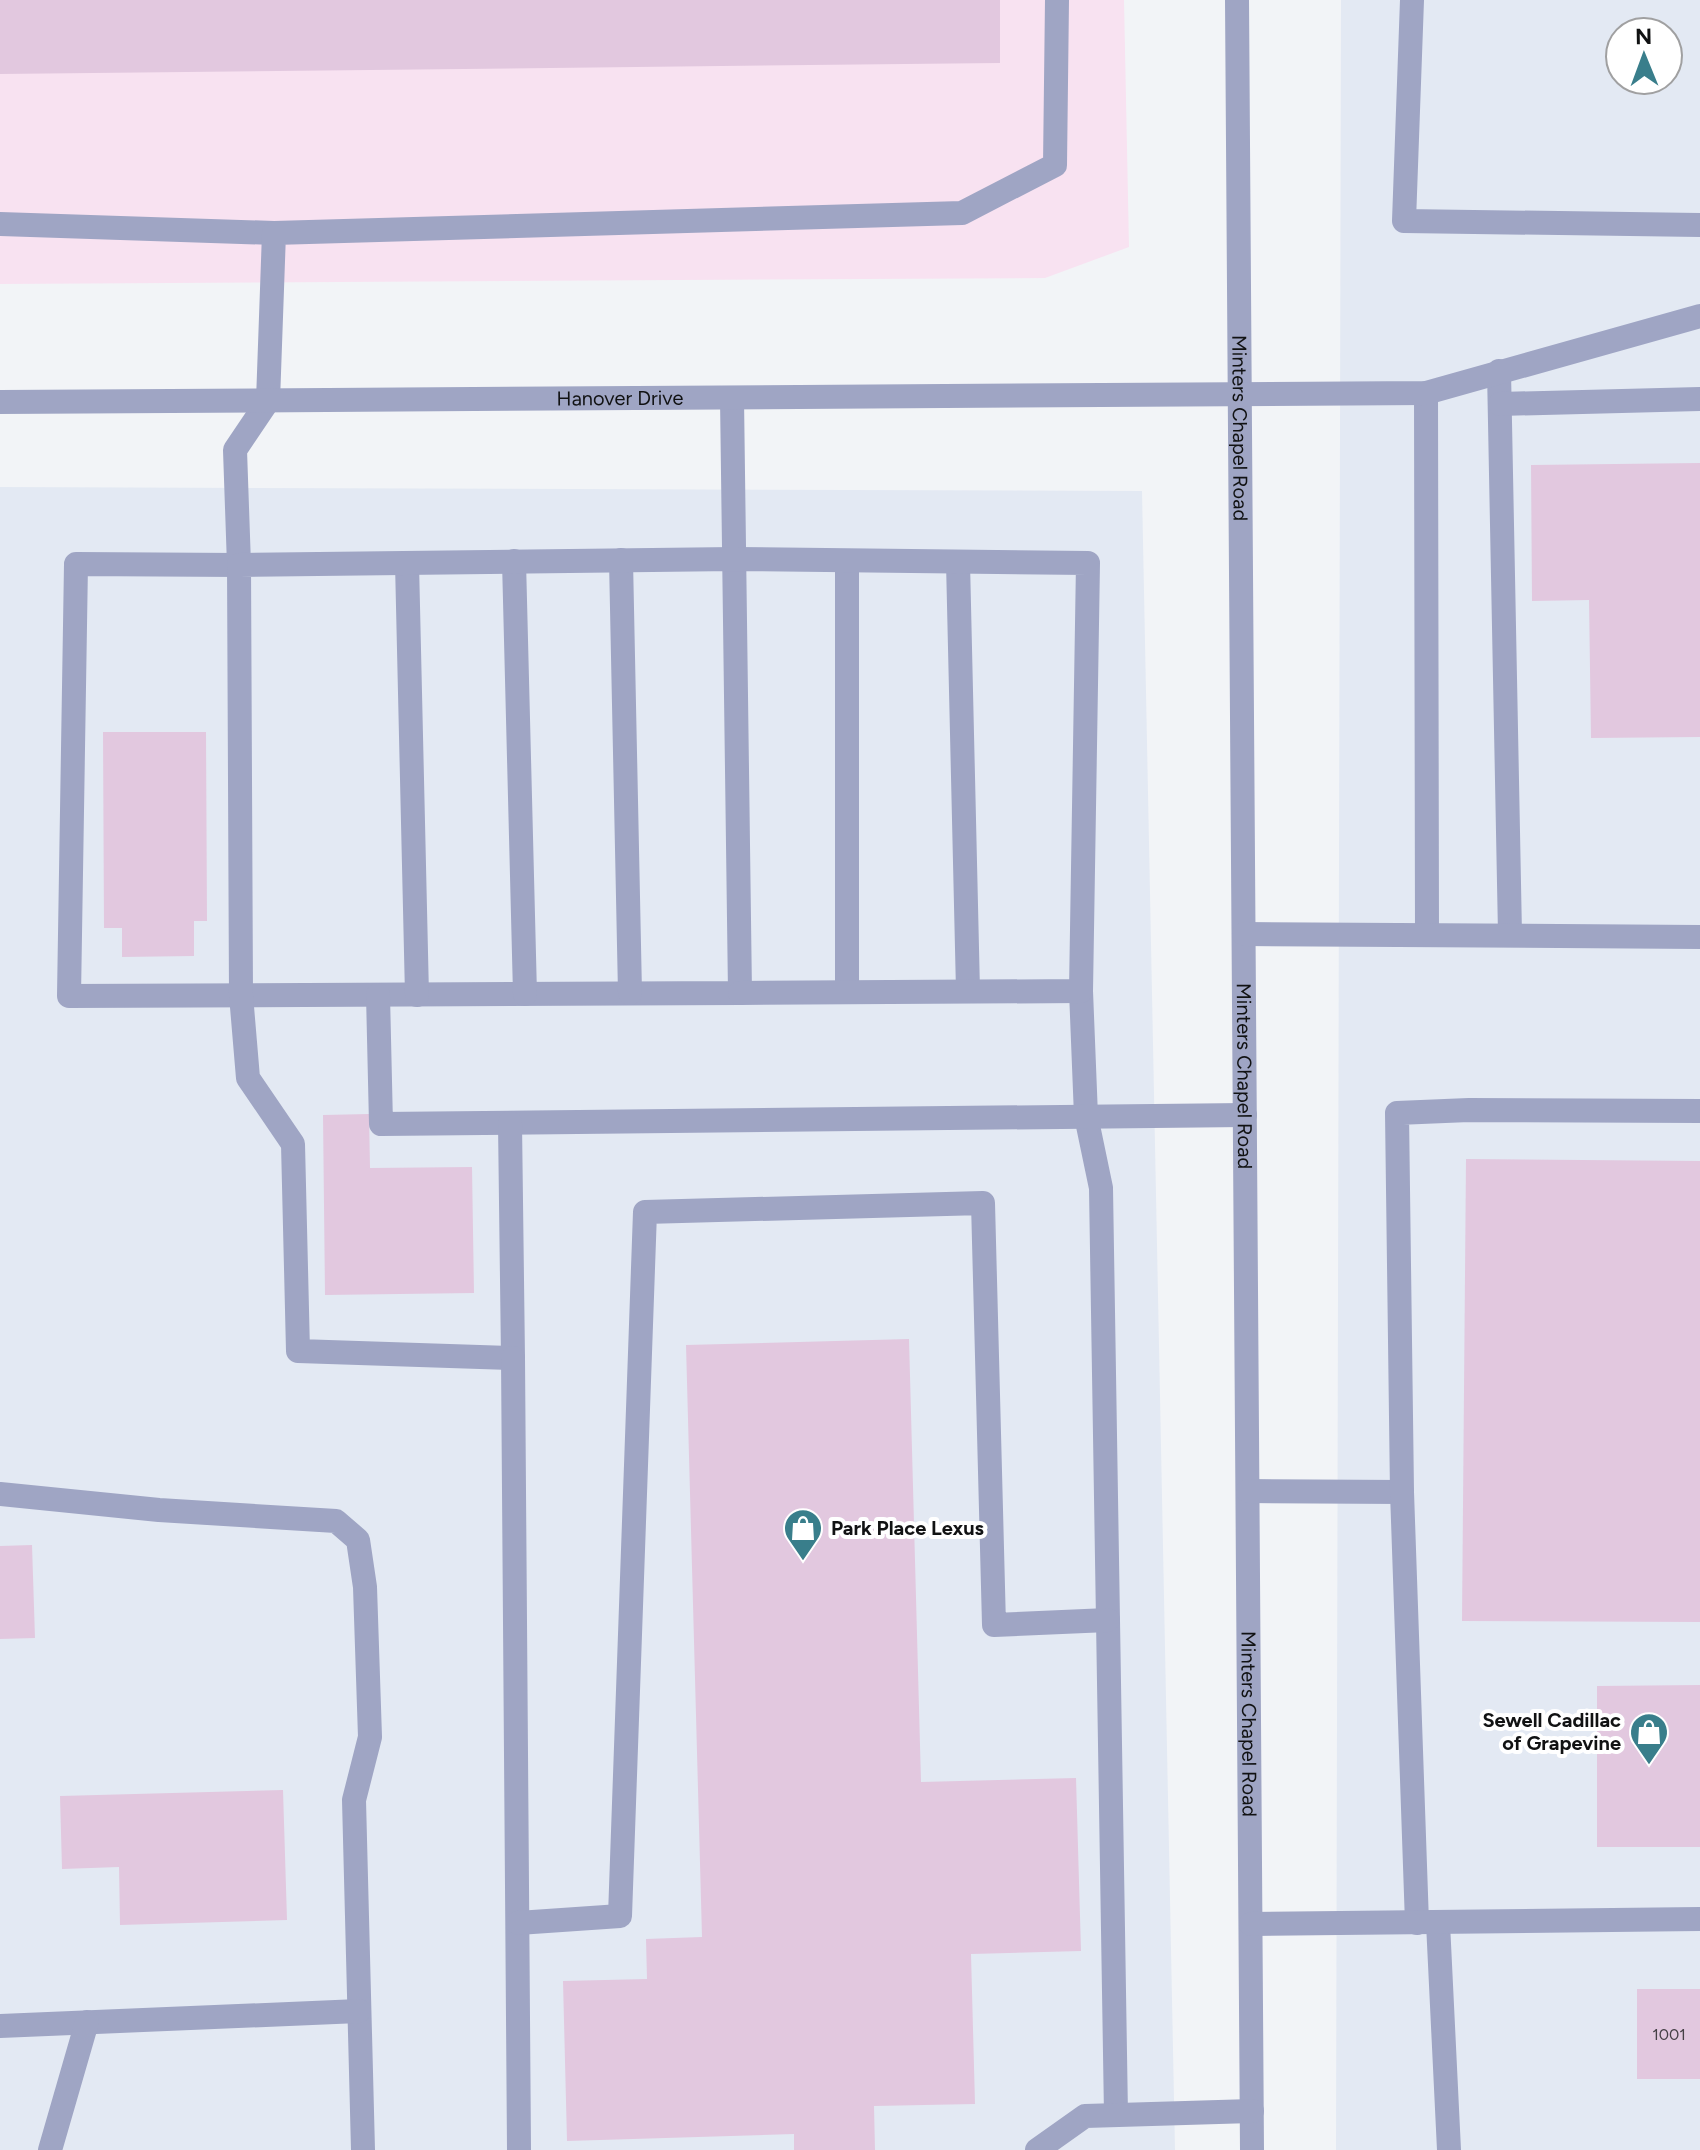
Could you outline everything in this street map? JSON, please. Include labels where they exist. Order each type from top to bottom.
[{"type":"street","points":[[0,224],[274,233],[962,213],[1055,165],[1057,0]]},
{"type":"street","name":"Minters Chapel Road","points":[[1237,0],[1252,2150]]},
{"type":"street","points":[[1412,0],[1404,221],[1700,225]]},
{"type":"street","points":[[274,233],[268,401],[235,450],[239,565],[241,995],[248,1078],[293,1144],[298,1351],[513,1358]]},
{"type":"street","name":"Hanover Drive","points":[[0,402],[1426,393],[1700,316]]},
{"type":"street","points":[[1499,371],[1510,934]]},
{"type":"street","points":[[1426,393],[1427,933]]},
{"type":"street","points":[[732,398],[740,993]]},
{"type":"street","points":[[1500,404],[1700,399]]},
{"type":"street","points":[[1081,991],[69,996],[76,564],[734,559],[1088,563],[1081,991],[1086,1116],[1101,1188],[1116,2115]]},
{"type":"street","points":[[621,560],[630,993]]},
{"type":"street","points":[[514,561],[525,994]]},
{"type":"street","points":[[847,561],[847,992]]},
{"type":"street","points":[[958,562],[968,991]]},
{"type":"street","points":[[407,563],[417,995]]},
{"type":"street","points":[[1244,934],[1700,937]]},
{"type":"street","points":[[378,995],[381,1124],[1245,1115]]},
{"type":"street","points":[[1449,2150],[1427,1923],[1402,1492],[1397,1113],[1469,1110],[1700,1111]]},
{"type":"street","points":[[510,1123],[519,2150]]},
{"type":"street","points":[[518,1923],[620,1916],[645,1212],[983,1203],[994,1625],[1108,1620]]},
{"type":"street","points":[[1248,1491],[1402,1492]]},
{"type":"street","points":[[0,1494],[159,1510],[336,1521],[358,1540],[365,1587],[370,1737],[354,1800],[363,2150]]},
{"type":"street","points":[[1251,1924],[1700,1919]]},
{"type":"street","points":[[0,2026],[359,2011]]},
{"type":"street","points":[[50,2150],[87,2022]]},
{"type":"street","points":[[1037,2150],[1085,2116],[1252,2111]]},
{"type":"shaded area","points":[[0,0],[1124,0],[1129,247],[1045,278],[0,284]]},
{"type":"shaded area","points":[[1341,0],[1700,0],[1700,2150],[1336,2150]]},
{"type":"shaded area","points":[[0,487],[1142,491],[1175,2150],[0,2150]]},
{"type":"building","points":[[0,0],[1000,0],[1000,63],[0,74]]},
{"type":"building","points":[[1700,463],[1700,737],[1591,738],[1589,600],[1532,601],[1531,465]]},
{"type":"building","points":[[103,732],[206,732],[207,921],[194,921],[194,956],[122,957],[122,928],[104,928]]},
{"type":"building","points":[[369,1114],[370,1168],[472,1167],[474,1293],[325,1295],[323,1115]]},
{"type":"building","points":[[1466,1159],[1700,1161],[1700,1622],[1462,1621]]},
{"type":"building","name":"Park Place Lexus","points":[[909,1339],[921,1782],[1076,1778],[1081,1951],[971,1954],[975,2104],[874,2106],[875,2150],[794,2150],[794,2134],[567,2141],[563,1981],[647,1979],[646,1939],[702,1937],[686,1345]]},
{"type":"building","points":[[32,1545],[35,1638],[0,1639],[0,1546]]},
{"type":"building","name":"Sewell Cadillac of Grapevine","points":[[1700,1685],[1700,1847],[1597,1847],[1597,1686]]},
{"type":"building","points":[[283,1790],[287,1920],[120,1925],[119,1867],[62,1869],[60,1796]]},
{"type":"building","points":[[1637,1989],[1700,1989],[1700,2079],[1637,2079]]},
{"type":"place","name":"Park Place Lexus","points":[[803,1562]]},
{"type":"place","name":"Sewell Cadillac of Grapevine","points":[[1649,1766]]}]
